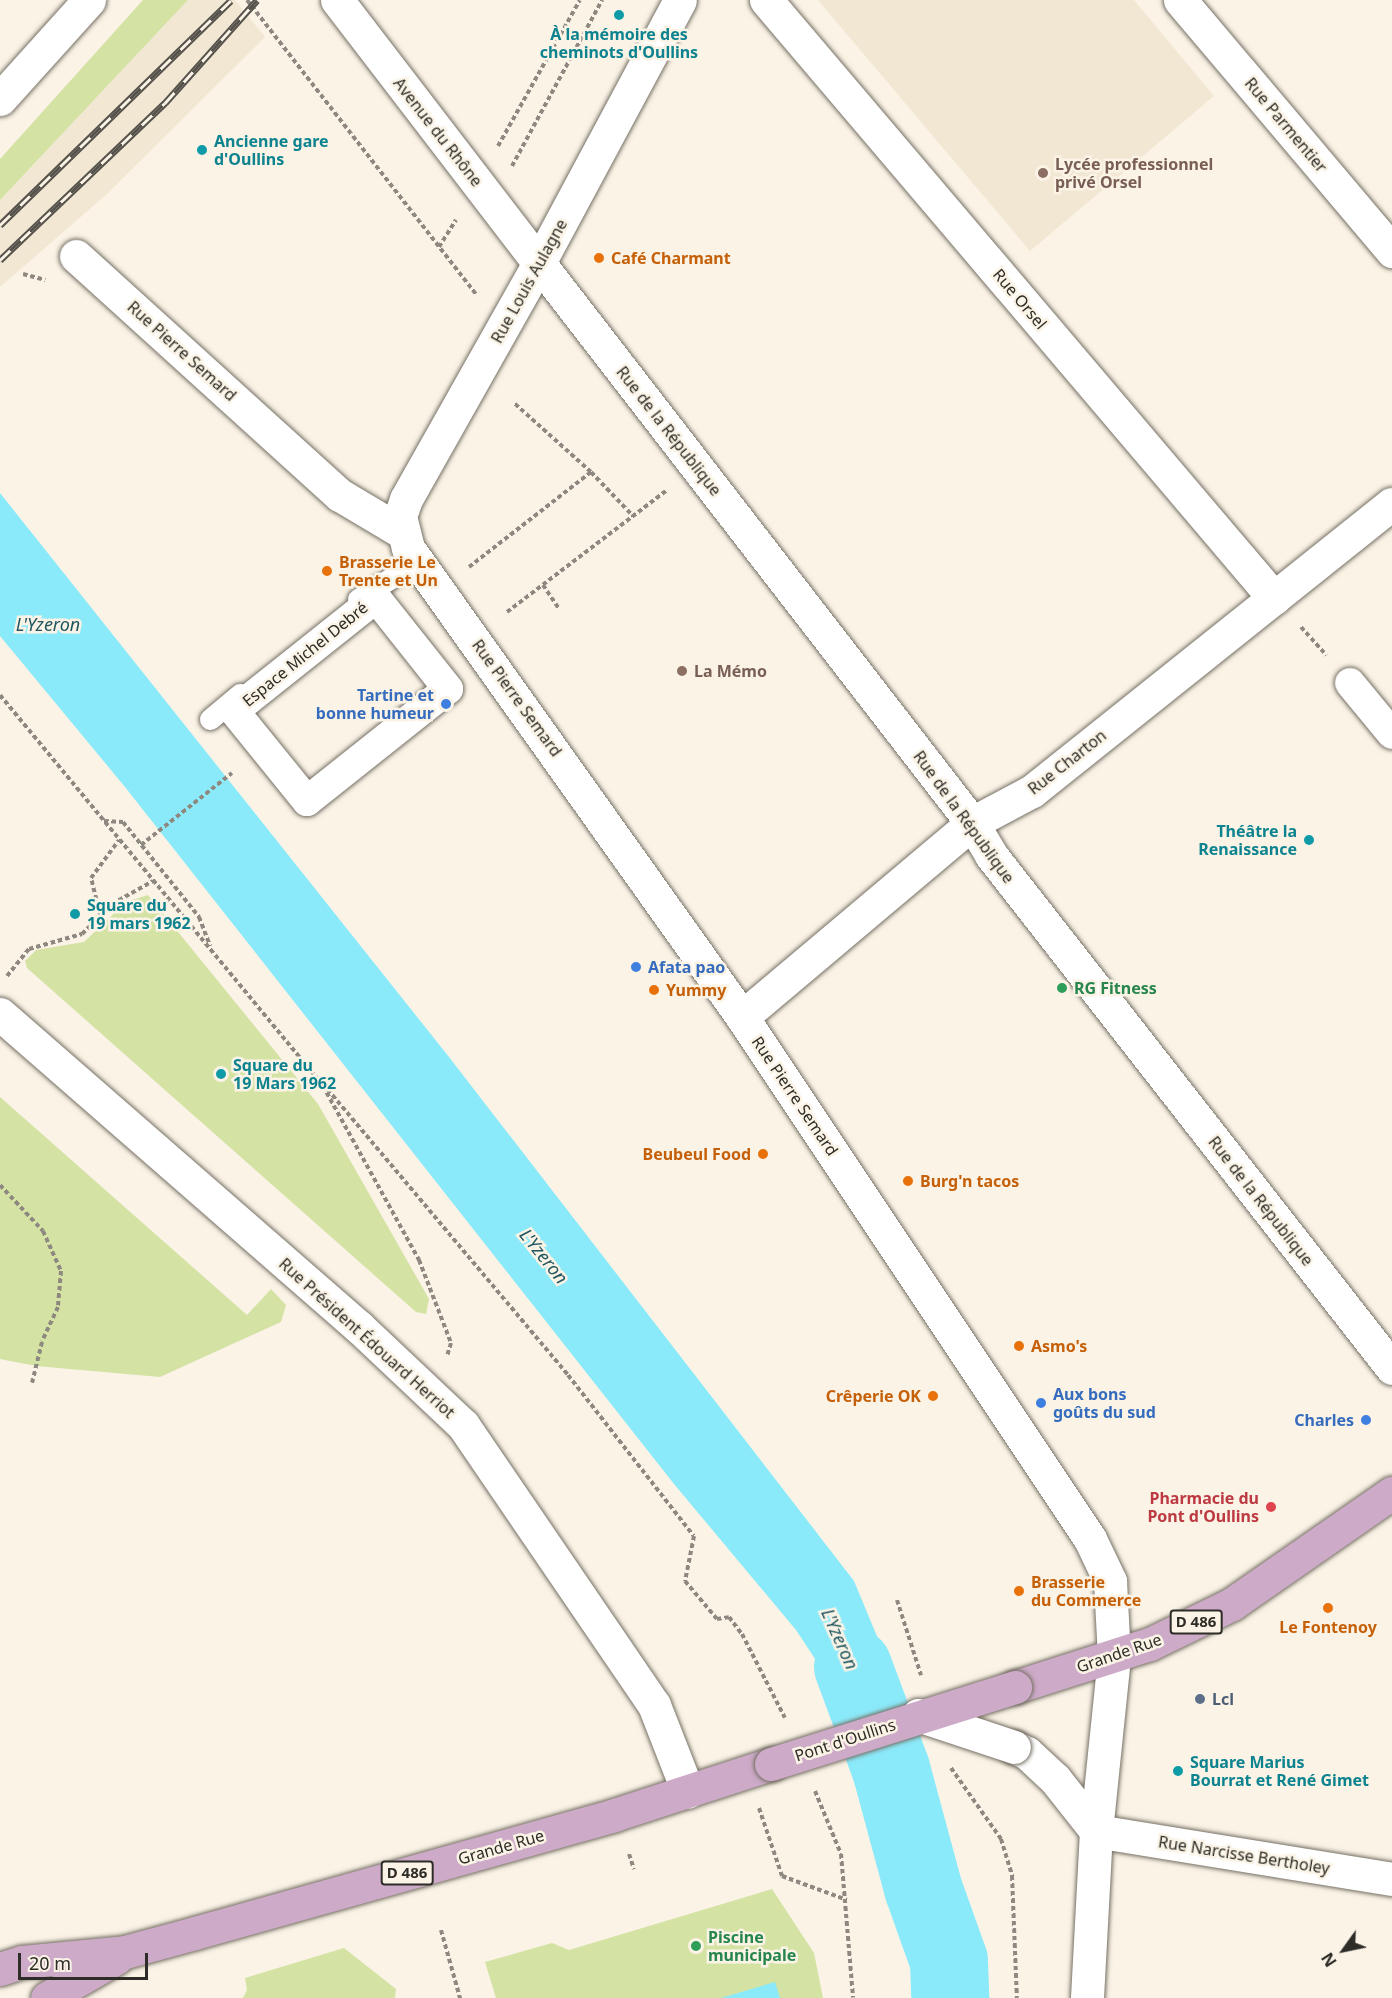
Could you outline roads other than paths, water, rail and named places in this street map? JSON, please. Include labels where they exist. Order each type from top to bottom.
[{"type":"main road","name":"Grande Rue","points":[[918,1715],[1114,1657],[1150,1644],[1232,1604],[1392,1493]]},
{"type":"main road","name":"Pont d'Oullins","points":[[759,1768],[918,1715]]},
{"type":"main road","name":"Grande Rue","points":[[0,1969],[22,1962],[125,1952],[688,1792],[759,1768]]},
{"type":"main road","name":"Grande Rue","points":[[47,1998],[125,1952]]},
{"type":"street","points":[[0,99],[89,0]]},
{"type":"street","name":"Avenue du Rhône","points":[[337,0],[539,263]]},
{"type":"street","name":"Rue Louis Aulagne","points":[[402,532],[400,516],[406,500],[539,263],[680,0]]},
{"type":"street","name":"Rue Orsel","points":[[766,0],[1274,598]]},
{"type":"street","name":"Rue Parmentier","points":[[1180,0],[1392,251]]},
{"type":"street","name":"Rue Pierre Semard","points":[[76,256],[340,495],[402,532]]},
{"type":"street","name":"Rue de la République","points":[[539,263],[972,824],[991,855],[1392,1368]]},
{"type":"street","name":"Rue Charton","points":[[742,1017],[972,824],[1032,791],[1392,504]]},
{"type":"street","points":[[402,532],[416,562]]},
{"type":"street","name":"Rue Pierre Semard","points":[[416,562],[544,736],[742,1017],[1090,1539],[1110,1581],[1114,1657],[1096,1831],[1087,1998]]},
{"type":"street","name":"Espace Michel Debré","points":[[376,598],[448,689],[307,801],[234,711],[376,598]]},
{"type":"street","points":[[1350,683],[1392,734]]},
{"type":"street","name":"Rue Président Édouard Herriot","points":[[0,1014],[434,1395],[462,1425],[654,1705],[688,1792]]},
{"type":"street","points":[[918,1715],[1027,1753],[1055,1779],[1096,1831]]},
{"type":"street","name":"Rue Narcisse Bertholey","points":[[1096,1831],[1392,1879]]},
{"type":"lane","points":[[210,719],[369,589],[416,562]]},
{"type":"water","name":"L'Yzeron","points":[[0,493],[449,1057],[854,1581],[881,1646],[910,1763],[873,1776],[829,1680],[796,1630],[674,1484],[125,787],[0,636]]},
{"type":"water","points":[[775,1982],[780,1998],[721,1998]]},
{"type":"waterway","name":"L'Yzeron","points":[[853,1667],[891,1769],[923,1888],[949,1961],[950,1998]]},
{"type":"railway","points":[[0,225],[231,0]]},
{"type":"railway","points":[[0,260],[165,103],[257,0]]},
{"type":"place","name":"À la mémoire des cheminots d'Oullins","points":[[619,15]]},
{"type":"place","name":"Ancienne gare d'Oullins","points":[[202,150]]},
{"type":"place","name":"Lycée professionnel privé Orsel","points":[[1043,173]]},
{"type":"place","name":"Café Charmant","points":[[599,258]]},
{"type":"place","name":"Brasserie Le Trente et Un","points":[[327,571]]},
{"type":"place","name":"La Mémo","points":[[682,671]]},
{"type":"place","name":"Tartine et bonne humeur","points":[[446,704]]},
{"type":"place","name":"Théâtre la Renaissance","points":[[1309,840]]},
{"type":"place","name":"Square du 19 mars 1962","points":[[75,914]]},
{"type":"place","name":"Afata pao","points":[[636,967]]},
{"type":"place","name":"RG Fitness","points":[[1062,988]]},
{"type":"place","name":"Yummy","points":[[654,990]]},
{"type":"place","name":"Square du 19 Mars 1962","points":[[221,1074]]},
{"type":"place","name":"Beubeul Food","points":[[763,1154]]},
{"type":"place","name":"Burg'n tacos","points":[[908,1181]]},
{"type":"place","name":"Asmo's","points":[[1019,1346]]},
{"type":"place","name":"Crêperie OK","points":[[933,1396]]},
{"type":"place","name":"Aux bons goûts du sud","points":[[1041,1403]]},
{"type":"place","name":"Charles","points":[[1366,1420]]},
{"type":"place","name":"Pharmacie du Pont d'Oullins","points":[[1271,1507]]},
{"type":"place","name":"Brasserie du Commerce","points":[[1019,1591]]},
{"type":"place","name":"Le Fontenoy","points":[[1328,1608]]},
{"type":"place","name":"Lcl","points":[[1200,1699]]},
{"type":"place","name":"Square Marius Bourrat et René Gimet","points":[[1178,1771]]},
{"type":"place","name":"Piscine municipale","points":[[696,1946]]}]
